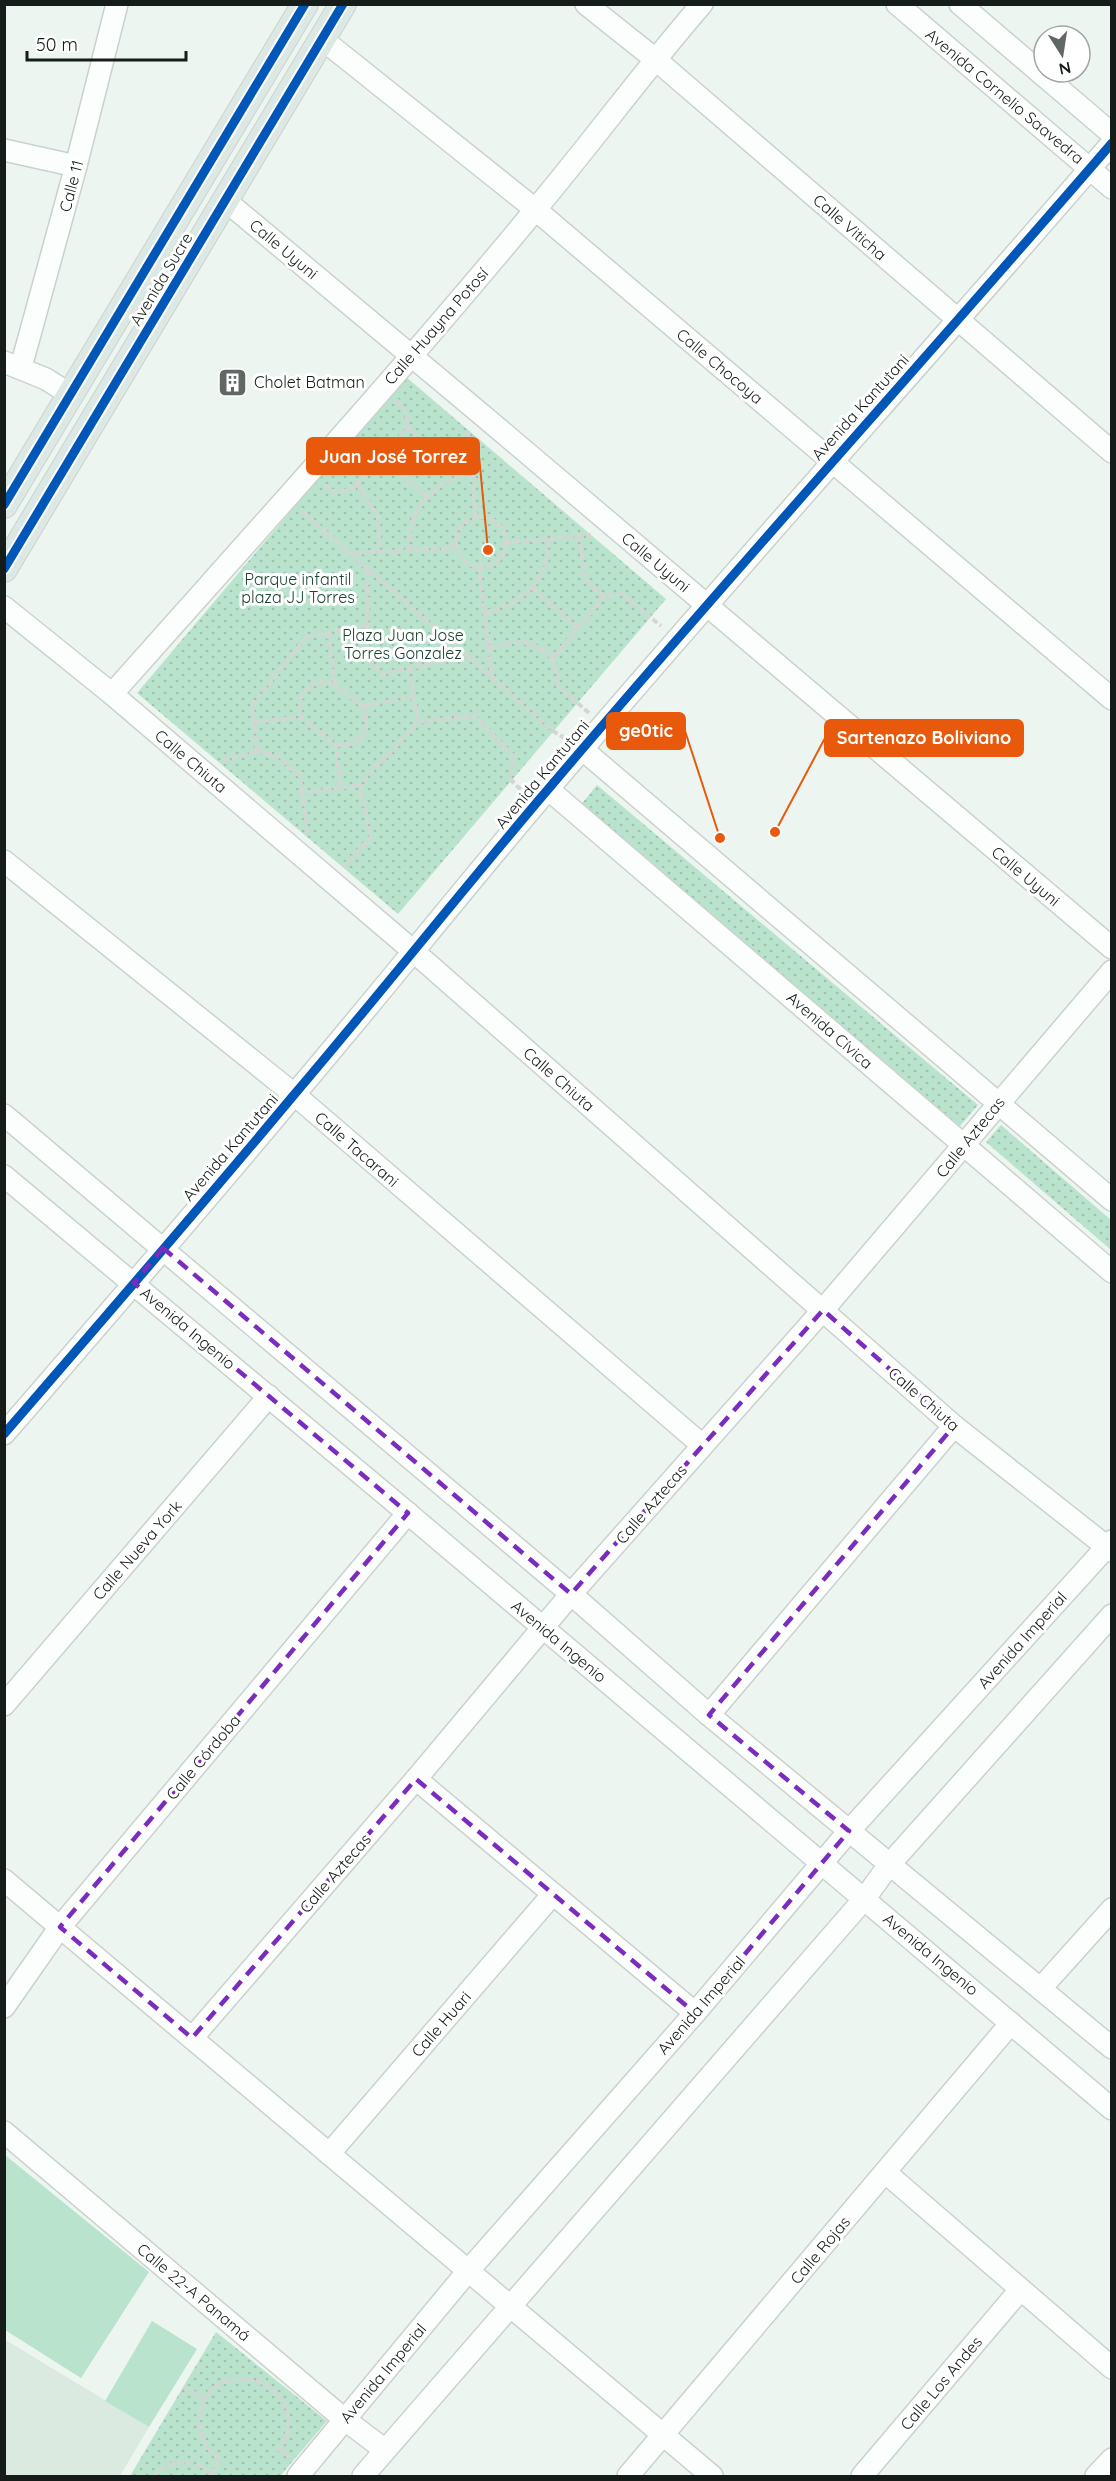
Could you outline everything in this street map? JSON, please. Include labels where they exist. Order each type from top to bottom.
[{"type":"main road","name":"Avenida Sucre","points":[[4,505],[305,4]]},
{"type":"main road","name":"Avenida Sucre","points":[[4,569],[343,4]]},
{"type":"street","name":"Calle 11","points":[[13,364],[76,166],[117,4]]},
{"type":"street","name":"Calle Viticha","points":[[586,4],[655,59],[1112,452]]},
{"type":"street","name":"Calle Huayna Potosí","points":[[112,694],[384,387],[536,210],[655,59],[702,4]]},
{"type":"street","name":"Avenida Cornelio Saavedra","points":[[897,4],[1112,188]]},
{"type":"street","points":[[960,4],[1112,134]]},
{"type":"street","name":"Calle Chocoya","points":[[322,39],[536,210],[1112,699]]},
{"type":"street","name":"Avenida Kantutani","points":[[4,1434],[295,1095],[412,950],[542,796],[832,460],[958,321],[1112,143]]},
{"type":"street","points":[[4,150],[76,166]]},
{"type":"street","name":"Calle Uyuni","points":[[225,201],[412,355],[1112,948]]},
{"type":"street","points":[[13,364],[46,379],[71,395]]},
{"type":"street","name":"Calle Chiuta","points":[[4,608],[112,694],[412,950],[954,1426],[1110,1546]]},
{"type":"street","points":[[582,750],[1112,1200]]},
{"type":"street","name":"Avenida Cívica","points":[[542,796],[964,1146],[1112,1272]]},
{"type":"street","name":"Calle Tacarani","points":[[4,861],[295,1095],[702,1445]]},
{"type":"street","name":"Calle Aztecas","points":[[192,2038],[416,1779],[571,1594],[823,1310],[964,1146],[997,1103],[1112,971]]},
{"type":"street","points":[[4,1115],[571,1594],[709,1715],[1112,2048]]},
{"type":"street","name":"Avenida Ingenio","points":[[4,1176],[135,1283],[1112,2109]]},
{"type":"street","name":"Calle Nueva York","points":[[4,1704],[269,1396]]},
{"type":"street","points":[[709,1715],[954,1426]]},
{"type":"street","name":"Calle Córdoba","points":[[4,2007],[60,1927],[408,1513]]},
{"type":"street","name":"Avenida Imperial","points":[[298,2476],[468,2271],[695,2013],[849,1831],[1110,1546]]},
{"type":"street","points":[[363,2476],[865,1898],[889,1865],[1112,1615]]},
{"type":"street","points":[[416,1779],[695,2013]]},
{"type":"street","points":[[4,1880],[712,2476]]},
{"type":"street","name":"Calle Huari","points":[[329,2154],[553,1894]]},
{"type":"street","points":[[1041,1988],[1112,1909]]},
{"type":"street","name":"Calle Rojas","points":[[628,2476],[1011,2023]]},
{"type":"street","name":"Calle 22-A Panamá","points":[[4,2132],[344,2419],[385,2450]]},
{"type":"street","points":[[885,2172],[1112,2368]]},
{"type":"street","name":"Calle Los Andes","points":[[862,2476],[1020,2289]]},
{"type":"street","points":[[1096,2476],[1112,2459]]},
{"type":"path","points":[[384,387],[405,409],[408,425],[423,445],[435,449],[470,446]]},
{"type":"path","points":[[476,517],[468,430],[481,414]]},
{"type":"path","points":[[309,471],[331,491],[348,490],[365,478],[381,457],[404,435],[408,425]]},
{"type":"path","points":[[381,457],[427,497]]},
{"type":"path","points":[[410,550],[413,520],[427,497],[441,484],[461,476],[472,475]]},
{"type":"path","points":[[357,484],[378,518],[380,551]]},
{"type":"path","points":[[286,497],[553,731],[582,750]]},
{"type":"path","points":[[476,517],[484,517],[498,524],[504,531],[505,543],[502,556],[496,562],[479,567],[464,561],[455,548],[458,531],[469,520],[476,517]]},
{"type":"path","points":[[505,543],[591,535],[605,518]]},
{"type":"path","points":[[579,536],[586,581],[604,597]]},
{"type":"path","points":[[484,612],[514,603],[532,588],[544,569],[549,548],[548,539]]},
{"type":"path","points":[[350,553],[455,548]]},
{"type":"path","points":[[479,567],[492,677]]},
{"type":"path","points":[[368,569],[367,658],[383,674],[467,656]]},
{"type":"path","points":[[532,588],[578,627]]},
{"type":"path","points":[[553,658],[604,597],[621,594],[677,639]]},
{"type":"path","points":[[257,751],[252,705],[306,638],[367,625]]},
{"type":"path","points":[[328,633],[335,685]]},
{"type":"path","points":[[488,647],[525,641],[537,645],[553,658],[558,686],[602,727]]},
{"type":"path","points":[[409,668],[418,722]]},
{"type":"path","points":[[254,722],[301,717],[336,745],[352,744],[363,739],[366,732],[367,722],[363,706],[335,685],[320,681],[304,689],[301,697],[301,717]]},
{"type":"path","points":[[363,706],[414,697]]},
{"type":"path","points":[[302,793],[360,786],[418,722],[475,716],[513,756],[511,780],[542,796]]},
{"type":"path","points":[[336,745],[340,788]]},
{"type":"path","points":[[207,776],[219,763],[257,751],[275,755],[300,776],[309,838],[297,852]]},
{"type":"path","points":[[332,882],[371,837],[360,786]]},
{"type":"path","points":[[155,2476],[168,2466],[180,2462],[202,2467],[212,2475],[220,2460],[209,2451],[202,2439],[199,2425],[200,2411],[206,2399],[216,2388],[228,2381],[242,2378],[257,2380],[270,2386],[279,2394],[288,2416],[289,2428],[280,2450]]},
{"type":"path","points":[[183,2386],[206,2399]]},
{"type":"highlighted area","points":[[163,1248],[571,1594],[823,1310],[954,1426],[709,1715],[849,1831],[695,2013],[416,1779],[192,2038],[60,1927],[408,1513],[134,1283]]},
{"type":"shaded area","points":[[4,2339],[149,2427],[120,2476],[5,2476]]},
{"type":"green space","name":"Plaza Juan Jose Torres Gonzalez","points":[[405,376],[666,599],[398,914],[137,693]]},
{"type":"green space","points":[[597,785],[978,1105],[960,1126],[579,807]]},
{"type":"green space","points":[[1001,1125],[1111,1220],[1111,1250],[986,1142]]},
{"type":"green space","points":[[5,2155],[149,2272],[81,2378],[5,2330]]},
{"type":"green space","points":[[152,2321],[197,2349],[149,2427],[105,2401]]},
{"type":"green space","points":[[216,2332],[327,2421],[280,2476],[130,2476]]},
{"type":"cycle path","points":[[4,505],[305,4]]},
{"type":"cycle path","points":[[4,569],[343,4]]},
{"type":"cycle path","points":[[4,1434],[358,1019],[619,706],[1112,143]]},
{"type":"place","name":"Cholet Batman","points":[[233,382]]},
{"type":"place","name":"Juan José Torrez","points":[[488,550]]},
{"type":"place","name":"Sartenazo Boliviano","points":[[775,832]]},
{"type":"place","name":"ge0tic","points":[[720,838]]},
{"type":"park label","name":"Parque infantil plaza JJ Torres","points":[[298,588]]}]
